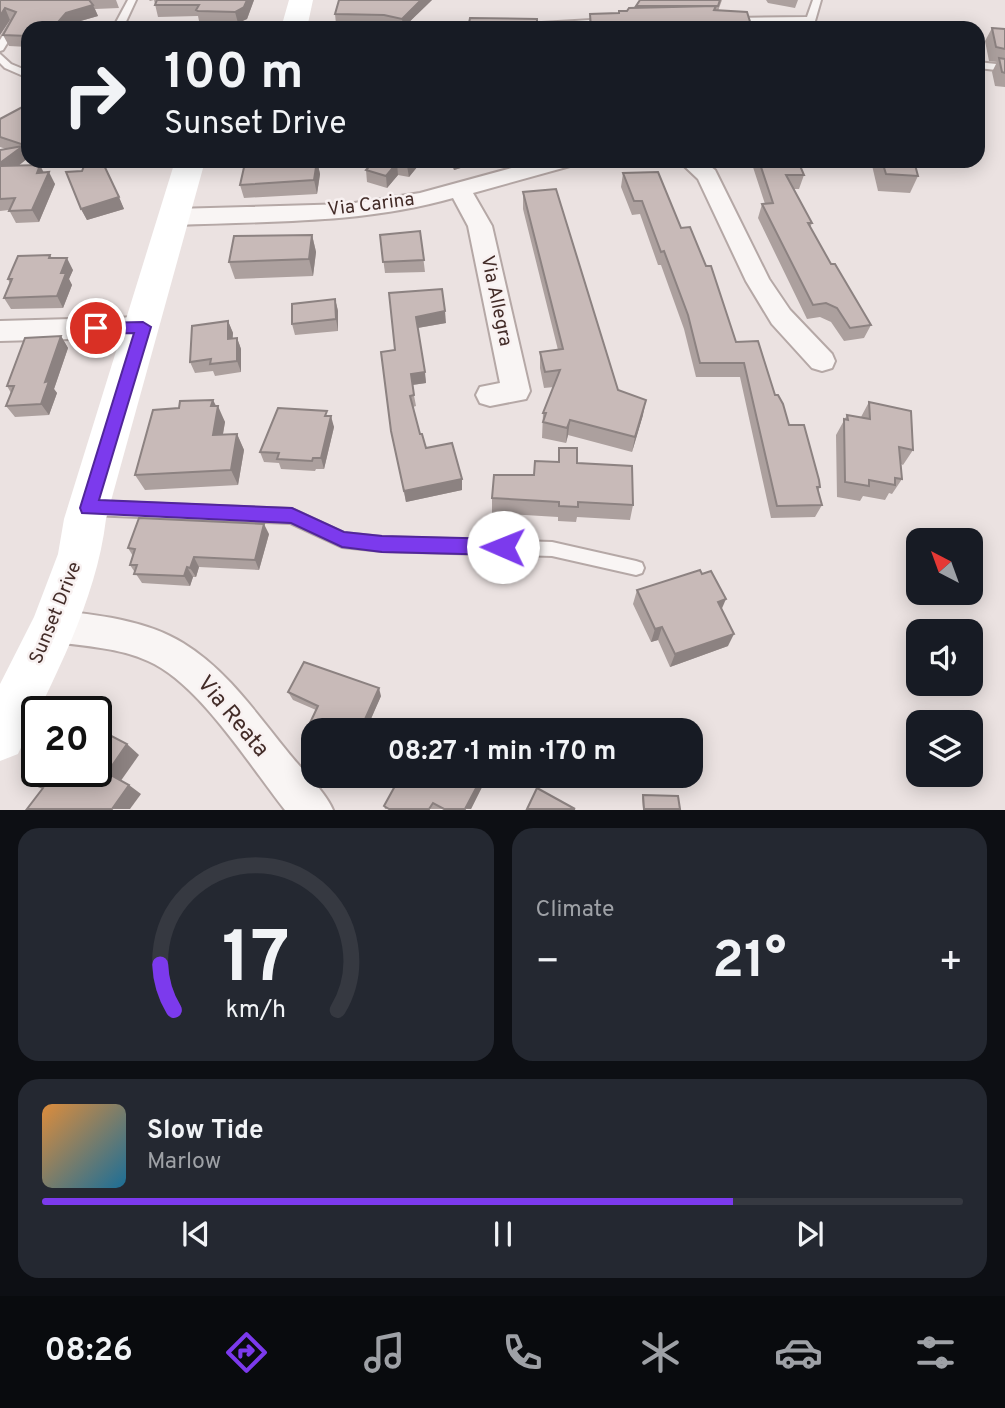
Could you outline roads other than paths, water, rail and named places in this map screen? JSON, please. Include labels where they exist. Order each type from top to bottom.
[{"type":"main road","points":[[296,21],[301,0]]},
{"type":"main road","name":"Sunset Drive","points":[[0,736],[54,626],[80,554],[88,508],[188,168]]},
{"type":"street","name":"Via Carina","points":[[174,217],[348,211],[421,200],[536,168]]},
{"type":"street","points":[[698,168],[707,175],[758,281],[781,317],[822,361]]},
{"type":"street","name":"Via Allegra","points":[[459,189],[480,226],[516,391],[490,395]]},
{"type":"street","points":[[0,331],[143,327]]},
{"type":"street","name":"Via Reata","points":[[54,626],[104,632],[167,652],[199,675],[300,798],[314,810]]},
{"type":"lane","points":[[122,21],[132,0]]},
{"type":"lane","points":[[810,21],[817,0]]},
{"type":"lane","points":[[0,48],[14,24]]},
{"type":"lane","points":[[0,57],[8,66],[21,72]]},
{"type":"lane","points":[[985,66],[1005,68]]},
{"type":"lane","points":[[88,508],[292,516],[342,540],[382,544],[552,549],[636,568]]}]
